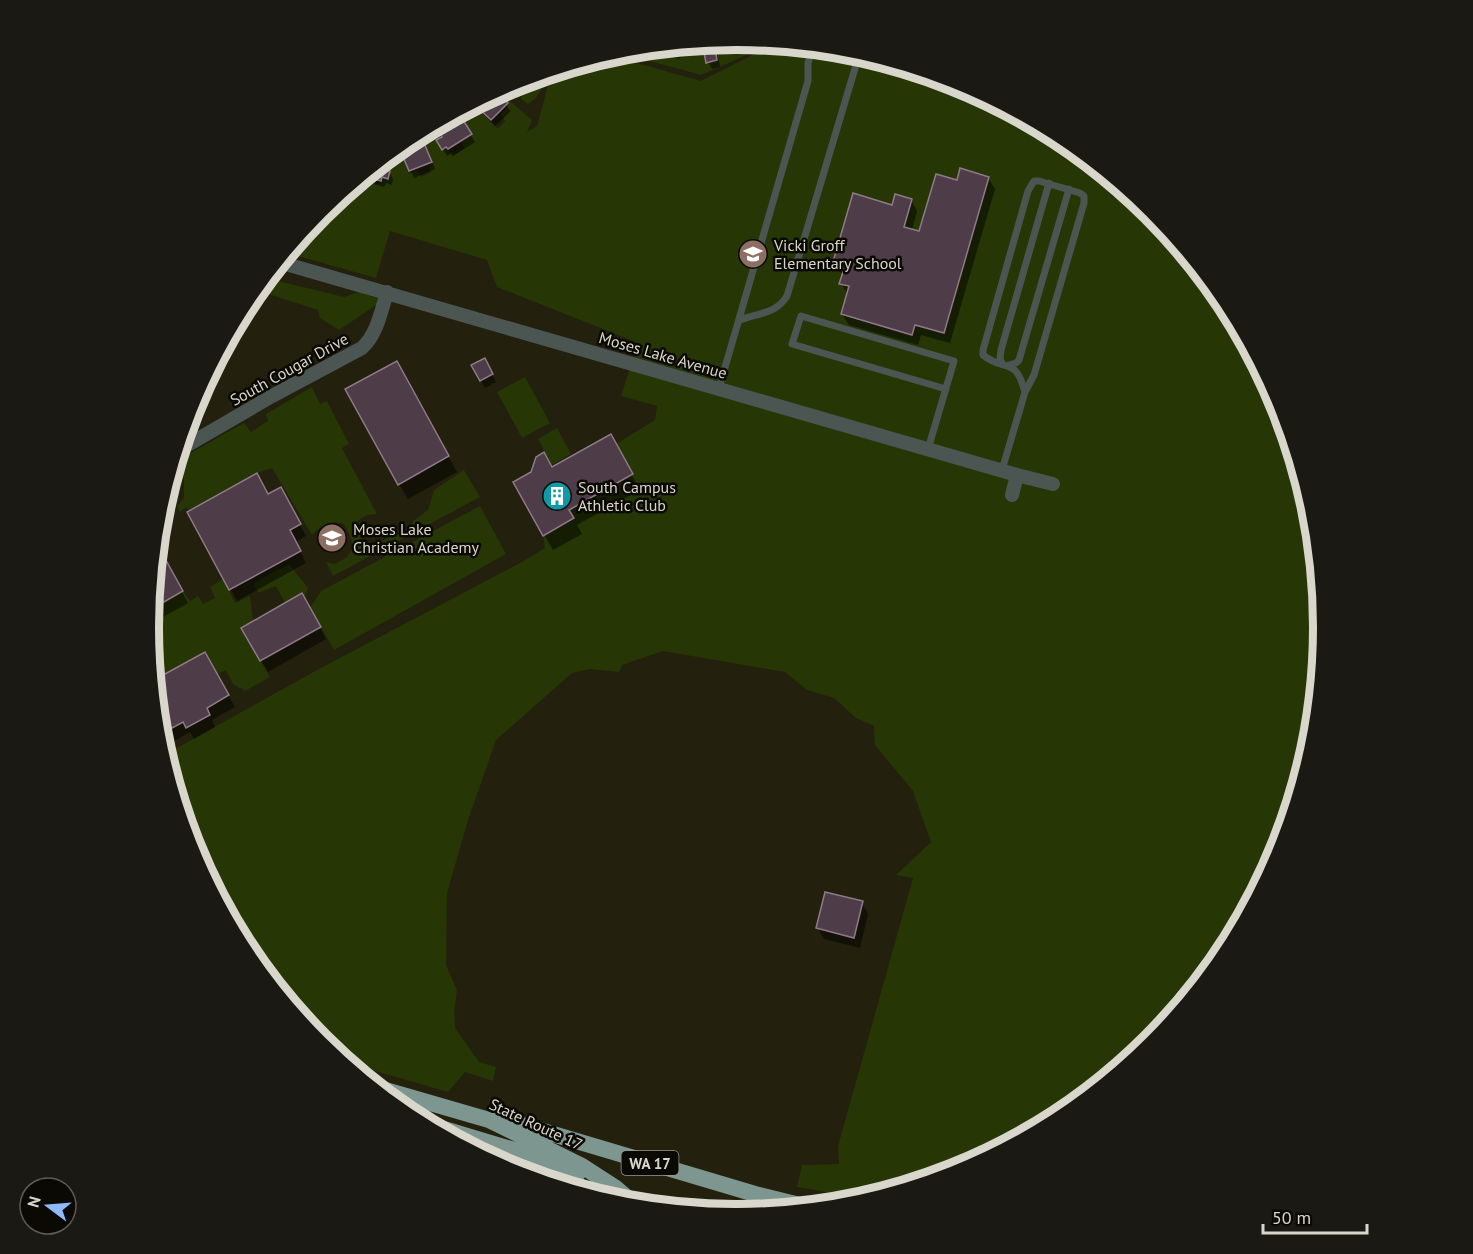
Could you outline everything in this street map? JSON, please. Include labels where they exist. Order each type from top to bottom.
[{"type":"highway","name":"State Route 17","points":[[397,1093],[489,1120],[582,1166],[621,1192]]},
{"type":"highway","name":"WA 17","points":[[489,1120],[526,1126],[787,1202]]},
{"type":"highway","name":"State Route 17","points":[[461,1134],[552,1163],[597,1187]]},
{"type":"street","name":"Moses Lake Avenue","points":[[287,264],[1053,484]]},
{"type":"street","name":"South Cougar Drive","points":[[189,444],[362,348],[375,331],[387,292]]},
{"type":"street","points":[[1012,495],[1017,475]]},
{"type":"lane","points":[[720,388],[808,81],[808,63],[811,54]]},
{"type":"lane","points":[[740,320],[774,310],[782,305],[787,296],[856,62]]},
{"type":"lane","points":[[1002,470],[1024,392],[1034,375],[1084,203],[1084,196],[1068,189],[1049,183],[1034,181],[1030,185],[983,350],[983,355],[987,358],[1006,364],[1019,360],[1068,189]]},
{"type":"lane","points":[[1024,392],[1019,374],[1000,359],[1001,350],[1049,183]]},
{"type":"lane","points":[[928,449],[946,389],[954,361],[801,316],[792,344],[946,389]]},
{"type":"green space","points":[[704,51],[707,63],[717,60],[716,52],[757,51],[701,75],[639,58]]},
{"type":"green space","points":[[761,51],[812,54],[886,69],[957,93],[992,109],[1057,147],[1088,169],[1117,193],[1171,246],[1195,275],[1237,338],[1270,406],[1283,441],[1303,514],[1309,552],[1313,589],[1313,665],[1303,740],[1294,776],[1270,848],[1254,882],[1237,916],[1195,979],[1171,1008],[1117,1061],[1088,1085],[1025,1127],[957,1161],[922,1174],[886,1185],[841,1194],[797,1187],[802,1165],[839,1164],[838,1146],[913,878],[896,875],[931,842],[913,791],[875,745],[874,726],[856,718],[834,698],[807,690],[785,672],[663,651],[622,665],[619,672],[590,669],[572,673],[496,740],[468,820],[447,893],[446,965],[457,990],[454,1012],[455,1028],[479,1062],[496,1067],[493,1081],[465,1072],[448,1092],[364,1068],[328,1035],[278,979],[236,916],[203,848],[190,813],[173,750],[545,548],[543,536],[574,519],[569,510],[633,474],[616,444],[655,420],[657,406],[621,396],[638,343],[497,287],[487,260],[390,231],[376,278],[294,255],[328,219],[373,179],[372,182],[379,184],[382,177],[388,178],[390,171],[384,169],[402,157],[409,174],[419,172],[421,177],[431,172],[429,167],[432,161],[424,143],[420,145],[439,132],[442,137],[436,140],[442,149],[446,147],[452,156],[464,149],[462,141],[472,134],[463,119],[480,110],[498,129],[505,121],[501,114],[509,105],[503,99],[506,98],[532,120],[527,132],[537,126],[549,81],[587,69],[627,60],[701,81]]},
{"type":"green space","points":[[543,83],[536,98],[528,104],[521,99],[523,90]]},
{"type":"green space","points":[[274,280],[344,297],[359,292],[376,298],[379,303],[339,330],[320,318],[318,310],[265,293]]},
{"type":"green space","points":[[525,377],[550,423],[522,438],[497,392]]},
{"type":"green space","points":[[312,387],[320,404],[327,401],[349,444],[342,448],[377,514],[367,515],[357,521],[361,541],[371,547],[393,535],[410,530],[413,521],[428,510],[434,490],[464,470],[480,497],[333,576],[326,562],[335,564],[347,557],[353,547],[344,524],[330,523],[312,535],[272,468],[257,473],[189,510],[186,507],[180,512],[177,506],[184,498],[182,468],[186,456],[244,423],[251,432],[268,421],[266,414]]},
{"type":"green space","points":[[557,428],[571,454],[552,465],[538,439]]},
{"type":"green space","points":[[480,506],[506,554],[334,650],[310,608],[321,591]]},
{"type":"green space","points":[[289,564],[308,588],[305,598],[285,603],[276,586],[258,593],[254,583]]},
{"type":"green space","points":[[223,579],[235,603],[250,596],[253,621],[241,628],[270,677],[245,691],[233,684],[226,670],[217,674],[205,652],[161,676],[160,604],[183,591],[190,601],[198,596],[203,604],[215,598],[210,587]]},
{"type":"building","points":[[704,51],[715,51],[717,60],[706,63]]},
{"type":"building","points":[[504,99],[508,103],[491,120],[480,110]]},
{"type":"building","points":[[463,119],[472,134],[448,149],[446,147],[442,150],[436,140],[442,137],[439,132]]},
{"type":"building","points":[[424,143],[432,162],[409,171],[403,156]]},
{"type":"building","points":[[960,168],[989,177],[944,333],[915,325],[912,335],[841,314],[849,286],[839,284],[845,266],[833,262],[853,193],[892,205],[895,194],[912,199],[904,227],[919,231],[936,174],[957,180]]},
{"type":"building","points":[[384,169],[390,171],[388,179],[382,177],[381,181],[373,179]]},
{"type":"building","points":[[485,358],[493,374],[480,381],[471,365]]},
{"type":"building","points":[[397,361],[449,456],[398,485],[345,389]]},
{"type":"building","name":"South Campus Athletic Club","points":[[611,434],[633,474],[569,510],[574,518],[543,536],[513,482],[531,472],[536,457],[544,452],[552,467]]},
{"type":"building","points":[[257,473],[268,494],[281,487],[301,524],[290,530],[301,551],[229,590],[187,512]]},
{"type":"building","points":[[164,556],[183,591],[160,604]]},
{"type":"building","points":[[302,593],[321,627],[260,661],[241,628]]},
{"type":"building","points":[[205,652],[229,695],[207,708],[210,715],[186,728],[183,722],[168,730],[161,676]]},
{"type":"building","points":[[825,892],[863,901],[854,938],[816,928]]},
{"type":"place","name":"Vicki Groff Elementary School","points":[[753,254]]},
{"type":"place","name":"South Campus Athletic Club","points":[[557,496]]},
{"type":"place","name":"Moses Lake Christian Academy","points":[[332,538]]}]
